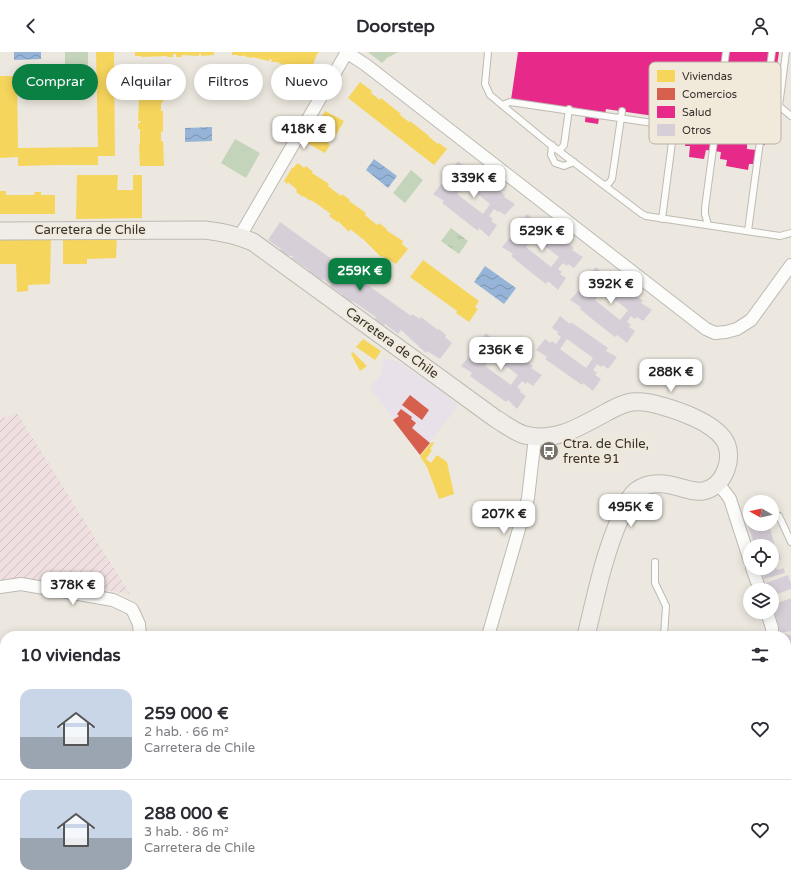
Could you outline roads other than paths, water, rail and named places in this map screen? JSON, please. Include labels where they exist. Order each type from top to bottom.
[{"type":"street","points":[[240,236],[347,52],[366,65],[706,329],[715,333],[726,332],[737,329],[751,320],[791,266]]},
{"type":"street","name":"Carretera de Chile","points":[[0,230],[204,230],[224,232],[240,236],[253,242],[496,419],[516,431],[535,437],[549,437],[562,434],[626,403],[632,402],[652,403],[670,408],[706,424],[722,437],[727,444],[729,458],[728,466],[718,483]]},
{"type":"street","points":[[489,631],[528,498],[535,437]]},
{"type":"street","points":[[587,631],[602,569],[619,519],[631,497],[641,488],[652,484],[666,484],[699,491],[710,489],[718,483],[730,499],[743,539]]},
{"type":"street","points":[[0,587],[20,584],[113,600],[132,609],[139,624],[140,631]]},
{"type":"street","points":[[769,619],[772,631]]},
{"type":"lane","points":[[488,52],[486,88],[490,95],[559,151],[642,214],[662,219],[780,236],[791,233]]},
{"type":"lane","points":[[725,62],[726,52]]},
{"type":"lane","points":[[771,62],[772,52]]},
{"type":"lane","points":[[781,91],[786,52]]},
{"type":"lane","points":[[502,105],[510,102],[649,122]]},
{"type":"lane","points":[[781,108],[791,116]]},
{"type":"lane","points":[[559,151],[564,145],[569,109]]},
{"type":"lane","points":[[604,185],[608,184],[612,179],[622,111]]},
{"type":"lane","points":[[662,219],[672,144]]},
{"type":"lane","points":[[708,225],[705,208],[714,144]]},
{"type":"lane","points":[[748,231],[760,144]]},
{"type":"lane","points":[[552,145],[551,155],[555,163],[564,166],[574,162]]},
{"type":"lane","points":[[779,516],[791,542]]},
{"type":"lane","points":[[655,562],[655,584],[666,606],[664,631]]},
{"type":"water","points":[[14,52],[41,52],[41,59],[14,60]]},
{"type":"water","points":[[212,127],[212,141],[185,142],[185,128]]},
{"type":"water","points":[[374,159],[397,176],[388,188],[366,170]]},
{"type":"water","points":[[485,266],[516,288],[504,304],[474,282]]},
{"type":"place","name":"Ctra. de Chile, frente 91","points":[[549,451]]}]
